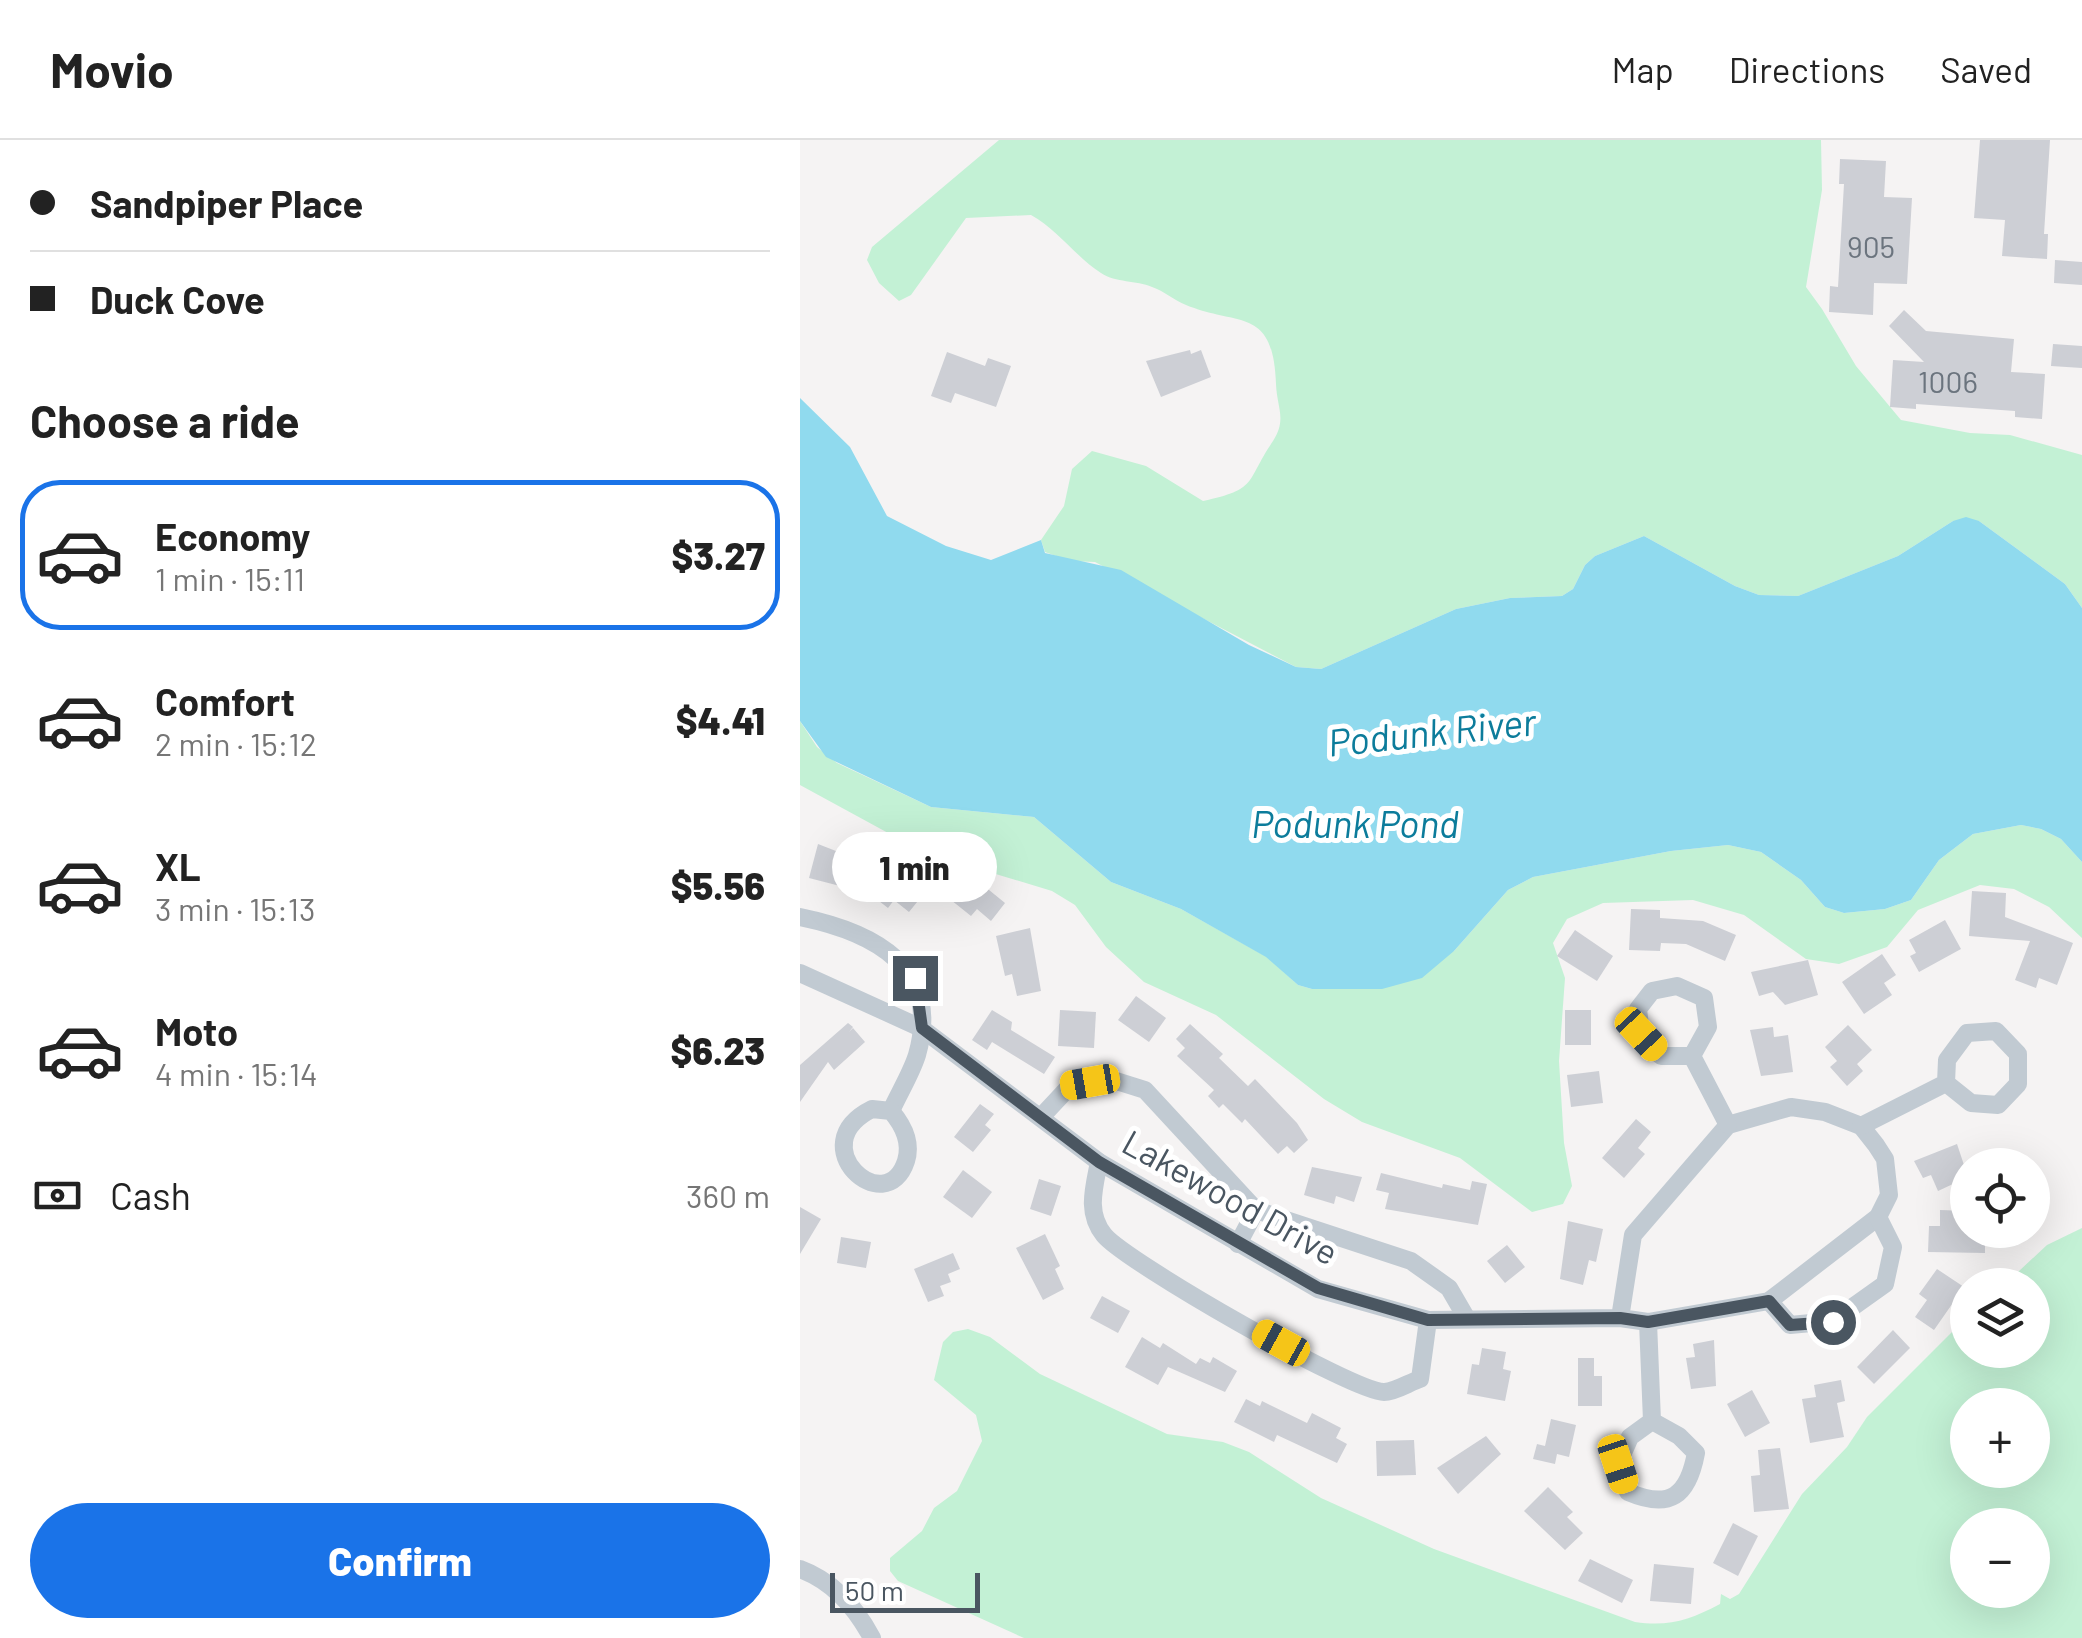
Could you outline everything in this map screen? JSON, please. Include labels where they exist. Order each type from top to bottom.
[{"type":"street","points":[[800,916],[838,924],[894,954],[915,978],[922,1028],[917,1056],[891,1112]]},
{"type":"street","name":"Lakewood Drive","points":[[800,973],[922,1028],[1099,1162],[1238,1244],[1318,1288],[1428,1320],[1620,1318],[1648,1322],[1769,1301],[1878,1217]]},
{"type":"street","points":[[1677,986],[1704,998],[1708,1027],[1692,1056],[1661,1056],[1641,1034],[1638,1009],[1652,991],[1677,986]]},
{"type":"street","points":[[1996,1031],[2018,1054],[2018,1084],[1998,1105],[1971,1103],[1946,1082],[1947,1060],[1966,1033],[1996,1031]]},
{"type":"street","points":[[1692,1056],[1728,1125]]},
{"type":"street","points":[[1042,1116],[1070,1086],[1110,1078],[1145,1090],[1256,1210],[1411,1261],[1450,1288],[1467,1320]]},
{"type":"street","points":[[1861,1126],[1946,1082]]},
{"type":"street","points":[[1620,1318],[1633,1236],[1728,1125],[1791,1107],[1826,1112],[1861,1126],[1885,1159],[1889,1195],[1878,1217],[1893,1247],[1885,1284],[1833,1322],[1790,1325],[1769,1301]]},
{"type":"street","points":[[872,1110],[891,1112],[902,1123],[907,1141],[900,1173],[888,1182],[858,1181],[846,1172],[839,1158],[842,1129],[854,1117],[872,1110]]},
{"type":"street","points":[[1099,1162],[1090,1206],[1104,1236],[1186,1291],[1345,1378],[1384,1392],[1420,1379],[1428,1320]]},
{"type":"street","points":[[1238,1244],[1256,1210]]},
{"type":"street","points":[[1648,1322],[1652,1420]]},
{"type":"street","points":[[1652,1420],[1696,1453],[1690,1482],[1671,1499],[1647,1500],[1628,1492],[1618,1464],[1630,1436],[1652,1420]]},
{"type":"street","points":[[800,1569],[834,1588],[861,1618],[872,1638]]},
{"type":"green space","points":[[999,140],[1821,140],[1822,190],[1806,287],[1856,366],[1901,420],[1970,433],[2010,435],[2082,455],[2082,608],[2065,584],[1979,521],[1953,521],[1898,556],[1798,596],[1759,595],[1735,586],[1644,536],[1595,556],[1585,565],[1573,589],[1562,596],[1510,598],[1456,609],[1321,669],[1296,667],[1095,562],[1070,561],[1045,552],[1041,540],[1064,506],[1072,469],[1092,451],[1146,466],[1203,501],[1242,488],[1277,433],[1280,420],[1273,359],[1260,331],[1237,319],[1186,305],[1146,285],[1107,276],[1031,215],[966,218],[911,295],[899,301],[879,283],[867,260],[872,247]]},
{"type":"green space","points":[[800,721],[817,747],[837,763],[931,807],[1034,817],[1111,882],[1181,909],[1267,957],[1298,985],[1312,989],[1454,951],[1508,890],[1533,877],[1671,851],[1728,845],[1761,852],[1801,880],[1825,907],[1844,913],[1885,909],[1911,900],[1939,860],[1973,834],[2021,825],[2061,839],[2082,862],[2082,938],[2049,907],[2014,889],[1980,885],[1918,910],[1887,947],[1839,964],[1806,959],[1744,915],[1693,900],[1603,903],[1567,919],[1553,943],[1565,978],[1559,1061],[1564,1143],[1572,1186],[1563,1204],[1532,1212],[1460,1158],[1362,1122],[1324,1099],[1216,1015],[1144,982],[1106,947],[1075,905],[1052,891],[923,852],[800,785]]},
{"type":"green space","points":[[2082,1228],[2082,1638],[1024,1638],[898,1581],[890,1571],[890,1558],[922,1531],[934,1508],[957,1491],[982,1441],[976,1415],[934,1380],[943,1342],[953,1332],[968,1329],[990,1337],[1040,1374],[1167,1434],[1223,1442],[1249,1452],[1321,1498],[1434,1549],[1635,1622],[1679,1621],[1720,1604],[1721,1594],[1730,1599],[1739,1594],[1802,1494],[1847,1447],[1867,1417],[1950,1334],[1950,1368],[2050,1368],[2050,1268],[2022,1268],[2044,1248],[2050,1248],[2050,1244]]},
{"type":"water","name":"Podunk Pond","points":[[800,398],[850,447],[887,516],[946,546],[991,560],[1041,540],[1045,553],[1121,570],[1249,645],[1296,667],[1321,669],[1456,609],[1510,598],[1562,596],[1573,589],[1585,565],[1595,556],[1644,536],[1735,586],[1759,595],[1798,596],[1898,556],[1953,521],[1966,517],[1979,521],[2065,584],[2082,608],[2082,862],[2061,839],[2041,829],[2021,825],[1973,834],[1939,860],[1911,900],[1885,909],[1844,913],[1825,907],[1801,880],[1761,852],[1728,845],[1671,851],[1533,877],[1508,890],[1454,951],[1422,978],[1382,989],[1312,989],[1298,985],[1266,957],[1181,909],[1111,882],[1034,817],[931,807],[826,757],[800,721]]},
{"type":"building","points":[[1980,140],[2050,140],[2044,234],[2048,234],[2047,259],[2002,256],[2005,220],[1974,218]]},
{"type":"building","points":[[1840,159],[1886,161],[1884,197],[1912,198],[1907,284],[1874,283],[1873,315],[1829,312],[1830,286],[1838,287],[1844,184],[1839,184]]},
{"type":"building","points":[[2055,260],[2082,262],[2082,285],[2054,283]]},
{"type":"building","points":[[1904,310],[1926,331],[2014,339],[2011,372],[2045,374],[2042,419],[2015,417],[2015,411],[1916,404],[1916,409],[1890,407],[1893,360],[1924,362],[1889,326]]},
{"type":"building","points":[[2053,344],[2082,346],[2082,368],[2051,366]]},
{"type":"building","points":[[1190,350],[1191,354],[1201,350],[1211,377],[1161,397],[1146,361]]},
{"type":"building","points":[[947,352],[985,366],[988,358],[1011,366],[996,407],[955,393],[951,403],[931,396]]},
{"type":"building","points":[[818,844],[859,860],[853,884],[841,881],[840,886],[809,878]]},
{"type":"building","points":[[914,857],[938,876],[909,912],[894,900],[888,908],[870,894],[887,873],[892,878]]},
{"type":"building","points":[[967,872],[1005,903],[991,921],[977,909],[971,916],[946,896]]},
{"type":"building","points":[[1972,891],[2006,893],[2005,917],[2073,943],[2057,985],[2039,978],[2036,988],[2015,980],[2030,941],[1969,936]]},
{"type":"building","points":[[1631,909],[1660,910],[1660,918],[1703,921],[1736,935],[1725,961],[1686,944],[1661,943],[1660,951],[1629,950]]},
{"type":"building","points":[[1945,920],[1961,949],[1919,972],[1910,956],[1916,953],[1909,940]]},
{"type":"building","points":[[1030,928],[1041,991],[1017,996],[1012,974],[1005,976],[996,936]]},
{"type":"building","points":[[1575,930],[1613,956],[1597,981],[1557,956]]},
{"type":"building","points":[[1882,954],[1896,975],[1884,983],[1892,995],[1864,1014],[1842,982]]},
{"type":"building","points":[[1808,960],[1818,995],[1785,1005],[1773,992],[1759,996],[1751,972]]},
{"type":"building","points":[[1136,996],[1166,1018],[1149,1042],[1118,1020]]},
{"type":"building","points":[[992,1010],[1012,1022],[1011,1030],[1055,1057],[1044,1074],[992,1042],[987,1050],[972,1040]]},
{"type":"building","points":[[1060,1010],[1096,1012],[1094,1048],[1058,1046]]},
{"type":"building","points":[[1565,1010],[1591,1010],[1591,1045],[1565,1045]]},
{"type":"building","points":[[848,1023],[853,1027],[849,1032],[853,1028],[865,1042],[834,1070],[828,1062],[800,1102],[800,1065]]},
{"type":"building","points":[[1190,1024],[1223,1054],[1219,1058],[1248,1086],[1255,1079],[1297,1123],[1308,1140],[1294,1153],[1287,1146],[1278,1154],[1245,1119],[1242,1123],[1223,1104],[1219,1108],[1208,1096],[1214,1090],[1177,1056],[1185,1048],[1176,1039]]},
{"type":"building","points":[[1848,1025],[1872,1050],[1857,1064],[1863,1071],[1847,1086],[1830,1067],[1837,1061],[1825,1047]]},
{"type":"building","points":[[1773,1027],[1774,1037],[1788,1035],[1793,1072],[1761,1076],[1750,1030]]},
{"type":"building","points":[[1599,1071],[1603,1103],[1571,1107],[1567,1075]]},
{"type":"building","points":[[980,1104],[994,1114],[985,1125],[991,1130],[973,1152],[954,1137]]},
{"type":"building","points":[[1636,1119],[1651,1132],[1638,1148],[1645,1154],[1624,1178],[1602,1158]]},
{"type":"building","points":[[1957,1144],[1958,1148],[1950,1148],[1950,1185],[1938,1191],[1931,1175],[1923,1178],[1914,1161]]},
{"type":"building","points":[[1312,1167],[1362,1177],[1354,1202],[1336,1196],[1334,1204],[1304,1195]]},
{"type":"building","points":[[963,1170],[992,1192],[972,1218],[943,1197]]},
{"type":"building","points":[[1381,1173],[1442,1188],[1443,1184],[1470,1190],[1472,1181],[1487,1184],[1478,1225],[1385,1209],[1389,1193],[1376,1190]]},
{"type":"building","points":[[1039,1179],[1061,1186],[1051,1216],[1030,1209]]},
{"type":"building","points":[[800,1207],[821,1219],[800,1254]]},
{"type":"building","points":[[1940,1210],[1950,1210],[1950,1248],[1985,1248],[1985,1253],[1928,1252],[1929,1226],[1940,1226]]},
{"type":"building","points":[[1568,1221],[1603,1229],[1596,1262],[1589,1260],[1583,1285],[1560,1279]]},
{"type":"building","points":[[1045,1234],[1060,1266],[1055,1269],[1064,1289],[1043,1300],[1016,1248]]},
{"type":"building","points":[[841,1237],[871,1242],[866,1268],[837,1263]]},
{"type":"building","points":[[1507,1245],[1525,1267],[1505,1283],[1487,1261]]},
{"type":"building","points":[[953,1253],[960,1269],[948,1274],[951,1282],[940,1286],[944,1296],[928,1302],[914,1269]]},
{"type":"building","points":[[1937,1269],[1950,1278],[1950,1307],[1934,1330],[1915,1317],[1927,1300],[1919,1294]]},
{"type":"building","points":[[1102,1296],[1130,1311],[1118,1333],[1090,1318]]},
{"type":"building","points":[[1893,1330],[1910,1348],[1874,1384],[1857,1367]]},
{"type":"building","points":[[1142,1337],[1160,1348],[1163,1343],[1196,1364],[1200,1358],[1210,1363],[1213,1357],[1237,1371],[1225,1392],[1168,1367],[1158,1385],[1125,1367]]},
{"type":"building","points":[[1714,1340],[1716,1386],[1691,1389],[1686,1358],[1695,1357],[1693,1344]]},
{"type":"building","points":[[1482,1348],[1506,1352],[1503,1369],[1511,1371],[1505,1401],[1467,1394],[1472,1364],[1479,1365]]},
{"type":"building","points":[[1578,1358],[1594,1358],[1594,1376],[1602,1376],[1602,1406],[1578,1406]]},
{"type":"building","points":[[1841,1380],[1845,1401],[1837,1403],[1844,1437],[1810,1443],[1802,1399],[1816,1397],[1814,1385]]},
{"type":"building","points":[[1752,1390],[1770,1423],[1745,1437],[1727,1404]]},
{"type":"building","points":[[1246,1399],[1260,1406],[1262,1401],[1307,1423],[1312,1413],[1341,1428],[1336,1438],[1347,1444],[1337,1463],[1277,1435],[1274,1442],[1234,1422]]},
{"type":"building","points":[[1551,1419],[1576,1425],[1569,1457],[1557,1454],[1555,1464],[1533,1459],[1537,1444],[1545,1446]]},
{"type":"building","points":[[1486,1436],[1501,1454],[1458,1494],[1437,1468]]},
{"type":"building","points":[[1414,1440],[1416,1475],[1377,1476],[1376,1441]]},
{"type":"building","points":[[1780,1448],[1789,1509],[1754,1512],[1751,1476],[1760,1475],[1758,1450]]},
{"type":"building","points":[[1548,1487],[1573,1512],[1567,1517],[1583,1533],[1565,1550],[1524,1511]]},
{"type":"building","points":[[1733,1523],[1758,1536],[1738,1576],[1713,1563]]},
{"type":"building","points":[[1590,1559],[1633,1580],[1622,1603],[1578,1581]]},
{"type":"building","points":[[1654,1564],[1694,1568],[1691,1604],[1650,1601]]},
{"type":"route","points":[[915,978],[922,1028],[1099,1162],[1318,1288],[1428,1320],[1620,1318],[1648,1322],[1769,1301],[1790,1325],[1833,1322]]},
{"type":"water label","name":"Podunk River","points":[[1432,733]]}]
